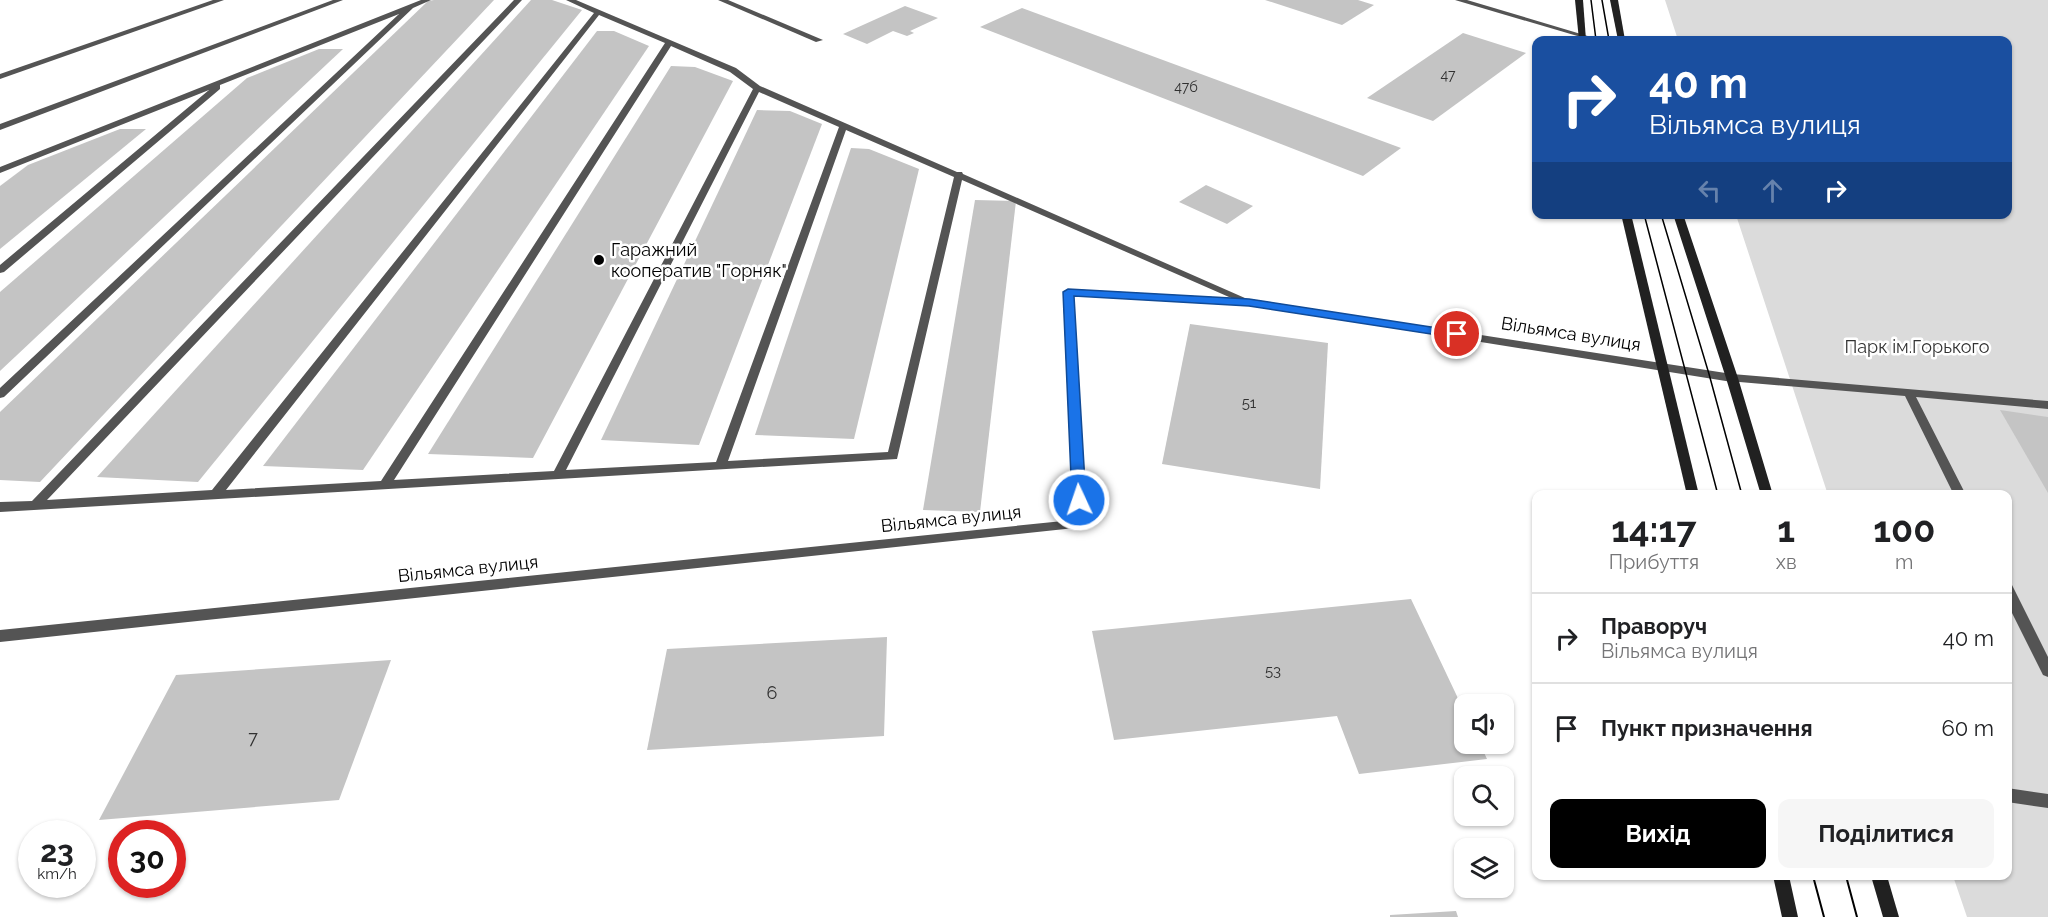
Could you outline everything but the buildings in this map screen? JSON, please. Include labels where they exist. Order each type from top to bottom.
[{"type":"main road","points":[[1579,0],[1582,36]]},
{"type":"main road","points":[[1614,0],[1621,36]]},
{"type":"main road","points":[[1627,219],[1692,490]]},
{"type":"main road","points":[[1680,219],[1732,378],[1766,490]]},
{"type":"main road","points":[[1782,880],[1790,917]]},
{"type":"main road","points":[[1880,880],[1891,917]]},
{"type":"street","points":[[0,77],[220,0]]},
{"type":"street","points":[[0,127],[339,0]]},
{"type":"street","points":[[0,172],[12,165],[426,0]]},
{"type":"street","points":[[35,505],[518,0]]},
{"type":"street","points":[[570,0],[733,70],[757,88],[1249,302]]},
{"type":"street","points":[[722,0],[819,40]]},
{"type":"street","points":[[1459,0],[1576,36]]},
{"type":"street","points":[[0,394],[410,7]]},
{"type":"street","points":[[215,495],[598,12]]},
{"type":"street","points":[[385,485],[669,43]]},
{"type":"street","points":[[0,270],[224,81]]},
{"type":"street","points":[[558,475],[757,88]]},
{"type":"street","points":[[721,465],[844,125]]},
{"type":"street","points":[[0,507],[893,456],[959,174]]},
{"type":"street","name":"Вільямса вулиця","points":[[0,636],[1080,524],[1068,292],[1249,302],[1732,378],[2048,405]]},
{"type":"street","points":[[1908,392],[1957,490]]},
{"type":"street","points":[[2012,599],[2048,671]]},
{"type":"street","points":[[2012,796],[2048,801]]},
{"type":"green space","name":"Парк iм.Горького","points":[[1665,0],[2048,0],[2048,917],[1967,917],[1954,880],[2012,880],[2012,490],[1826,490],[1737,219],[2012,219],[2012,36],[1677,36]]},
{"type":"tram line","points":[[1591,0],[1596,36]]},
{"type":"tram line","points":[[1602,0],[1608,36]]},
{"type":"tram line","points":[[1645,219],[1717,490]]},
{"type":"tram line","points":[[1662,219],[1741,490]]},
{"type":"tram line","points":[[1814,880],[1824,917]]},
{"type":"tram line","points":[[1847,880],[1857,917]]},
{"type":"place","name":"Гаражний кооператив \"Горняк\"","points":[[599,260]]},
{"type":"route","points":[[1079,500],[1068,292],[1249,302],[1457,334]]}]
